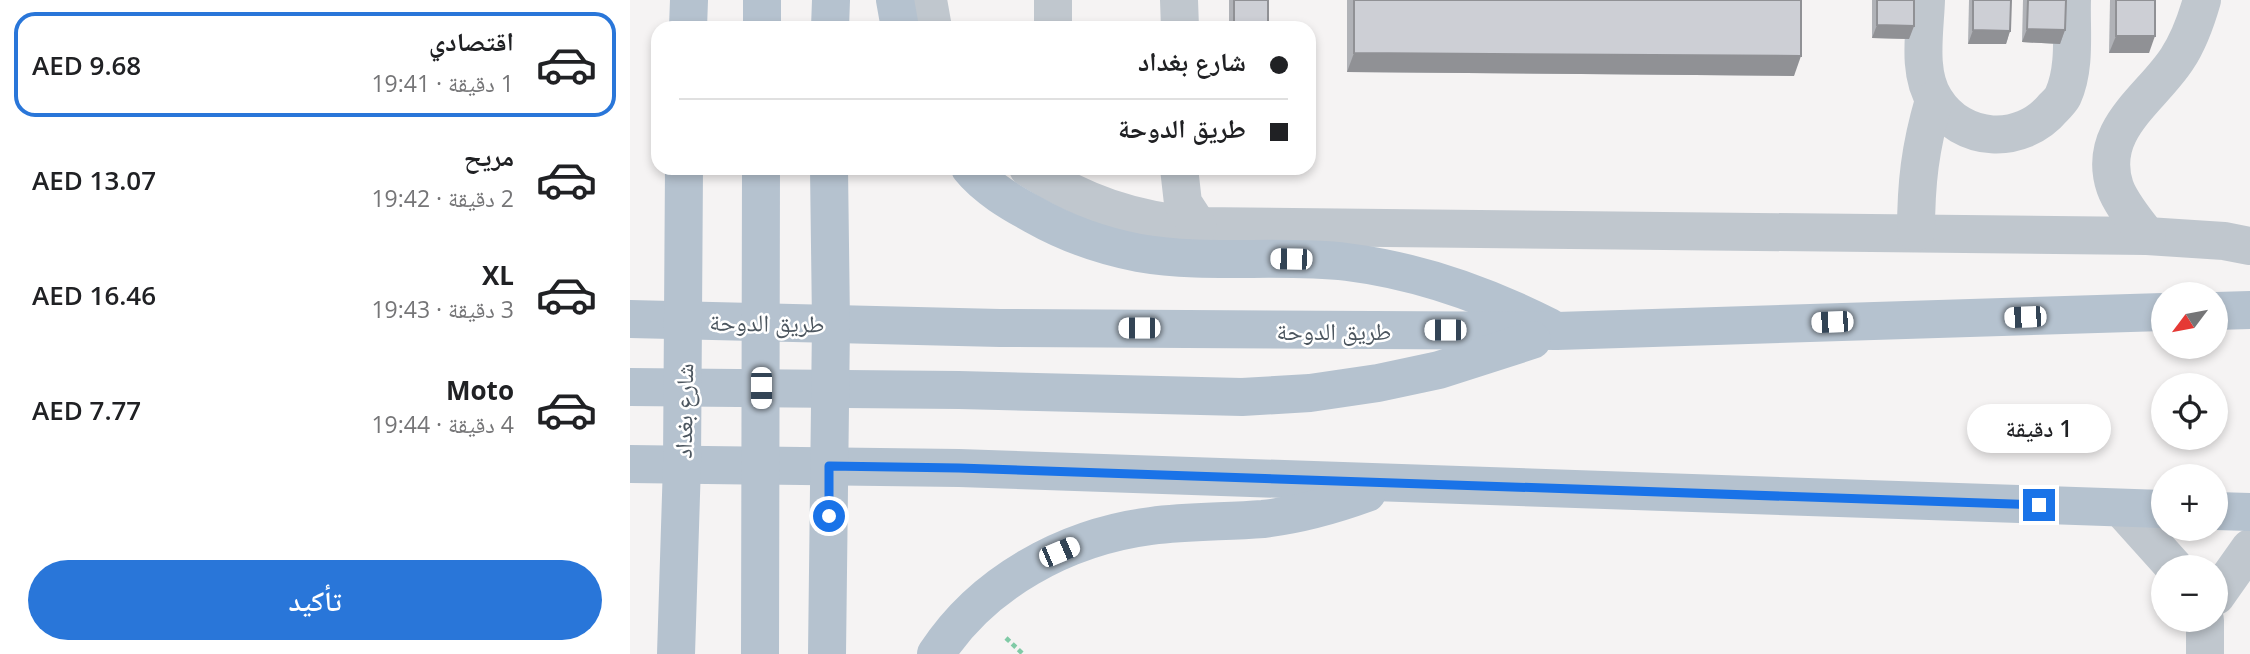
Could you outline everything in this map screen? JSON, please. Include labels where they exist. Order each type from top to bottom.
[{"type":"main road","points":[[688,21],[689,0]]},
{"type":"main road","points":[[762,0],[762,21]]},
{"type":"main road","points":[[830,21],[831,0]]},
{"type":"main road","points":[[895,0],[899,21]]},
{"type":"main road","name":"شارع بغداد","points":[[676,654],[682,464],[684,175]]},
{"type":"main road","points":[[760,654],[761,175]]},
{"type":"main road","points":[[827,654],[831,323],[829,175]]},
{"type":"main road","points":[[978,175],[1010,202],[1051,224],[1094,241],[1139,253],[1185,258],[1346,262],[1401,271],[1455,285],[1507,306],[1557,331]]},
{"type":"main road","points":[[2228,311],[2250,310]]},
{"type":"main road","name":"طريق الدوحة","points":[[630,319],[1000,328],[1557,331],[2151,312]]},
{"type":"main road","points":[[630,387],[959,390],[1183,397],[1310,393],[1439,370],[1557,331]]},
{"type":"main road","points":[[630,464],[959,468],[2151,509]]},
{"type":"main road","points":[[936,654],[973,608],[1010,578],[1041,560],[1076,545],[1149,526],[1266,518],[1308,511],[1348,500],[1388,484]]},
{"type":"main road","points":[[2228,511],[2250,512]]},
{"type":"street","points":[[928,0],[932,21]]},
{"type":"street","points":[[1053,0],[1053,21]]},
{"type":"street","points":[[1179,0],[1180,21]]},
{"type":"street","points":[[1926,0],[1926,78],[1934,100],[1955,122],[1983,135],[2014,134],[2042,121],[2063,97],[2071,68],[2072,0]]},
{"type":"street","points":[[2147,236],[2115,187],[2113,151],[2127,116],[2161,81],[2179,57],[2193,30],[2202,0]]},
{"type":"street","points":[[1916,232],[1918,164],[1934,100]]},
{"type":"street","points":[[1039,175],[1102,207],[1160,223],[1198,226],[2147,236],[2224,241],[2250,246]]},
{"type":"street","points":[[1180,175],[1184,203],[1198,226]]},
{"type":"street","points":[[2121,508],[2163,555]]},
{"type":"street","points":[[2228,579],[2250,548]]},
{"type":"street","points":[[2205,632],[2205,654]]},
{"type":"building","points":[[1234,0],[1268,0],[1268,21],[1234,21]]},
{"type":"building","points":[[1354,0],[1801,0],[1801,56],[1354,53]]},
{"type":"building","points":[[1877,0],[1914,0],[1914,26],[1877,25]]},
{"type":"building","points":[[1973,0],[2011,0],[2010,31],[1973,30]]},
{"type":"building","points":[[2028,0],[2066,0],[2065,30],[2027,29]]},
{"type":"building","points":[[2116,0],[2155,0],[2155,36],[2116,36]]},
{"type":"route","points":[[829,516],[829,466],[959,468],[2039,505]]}]
